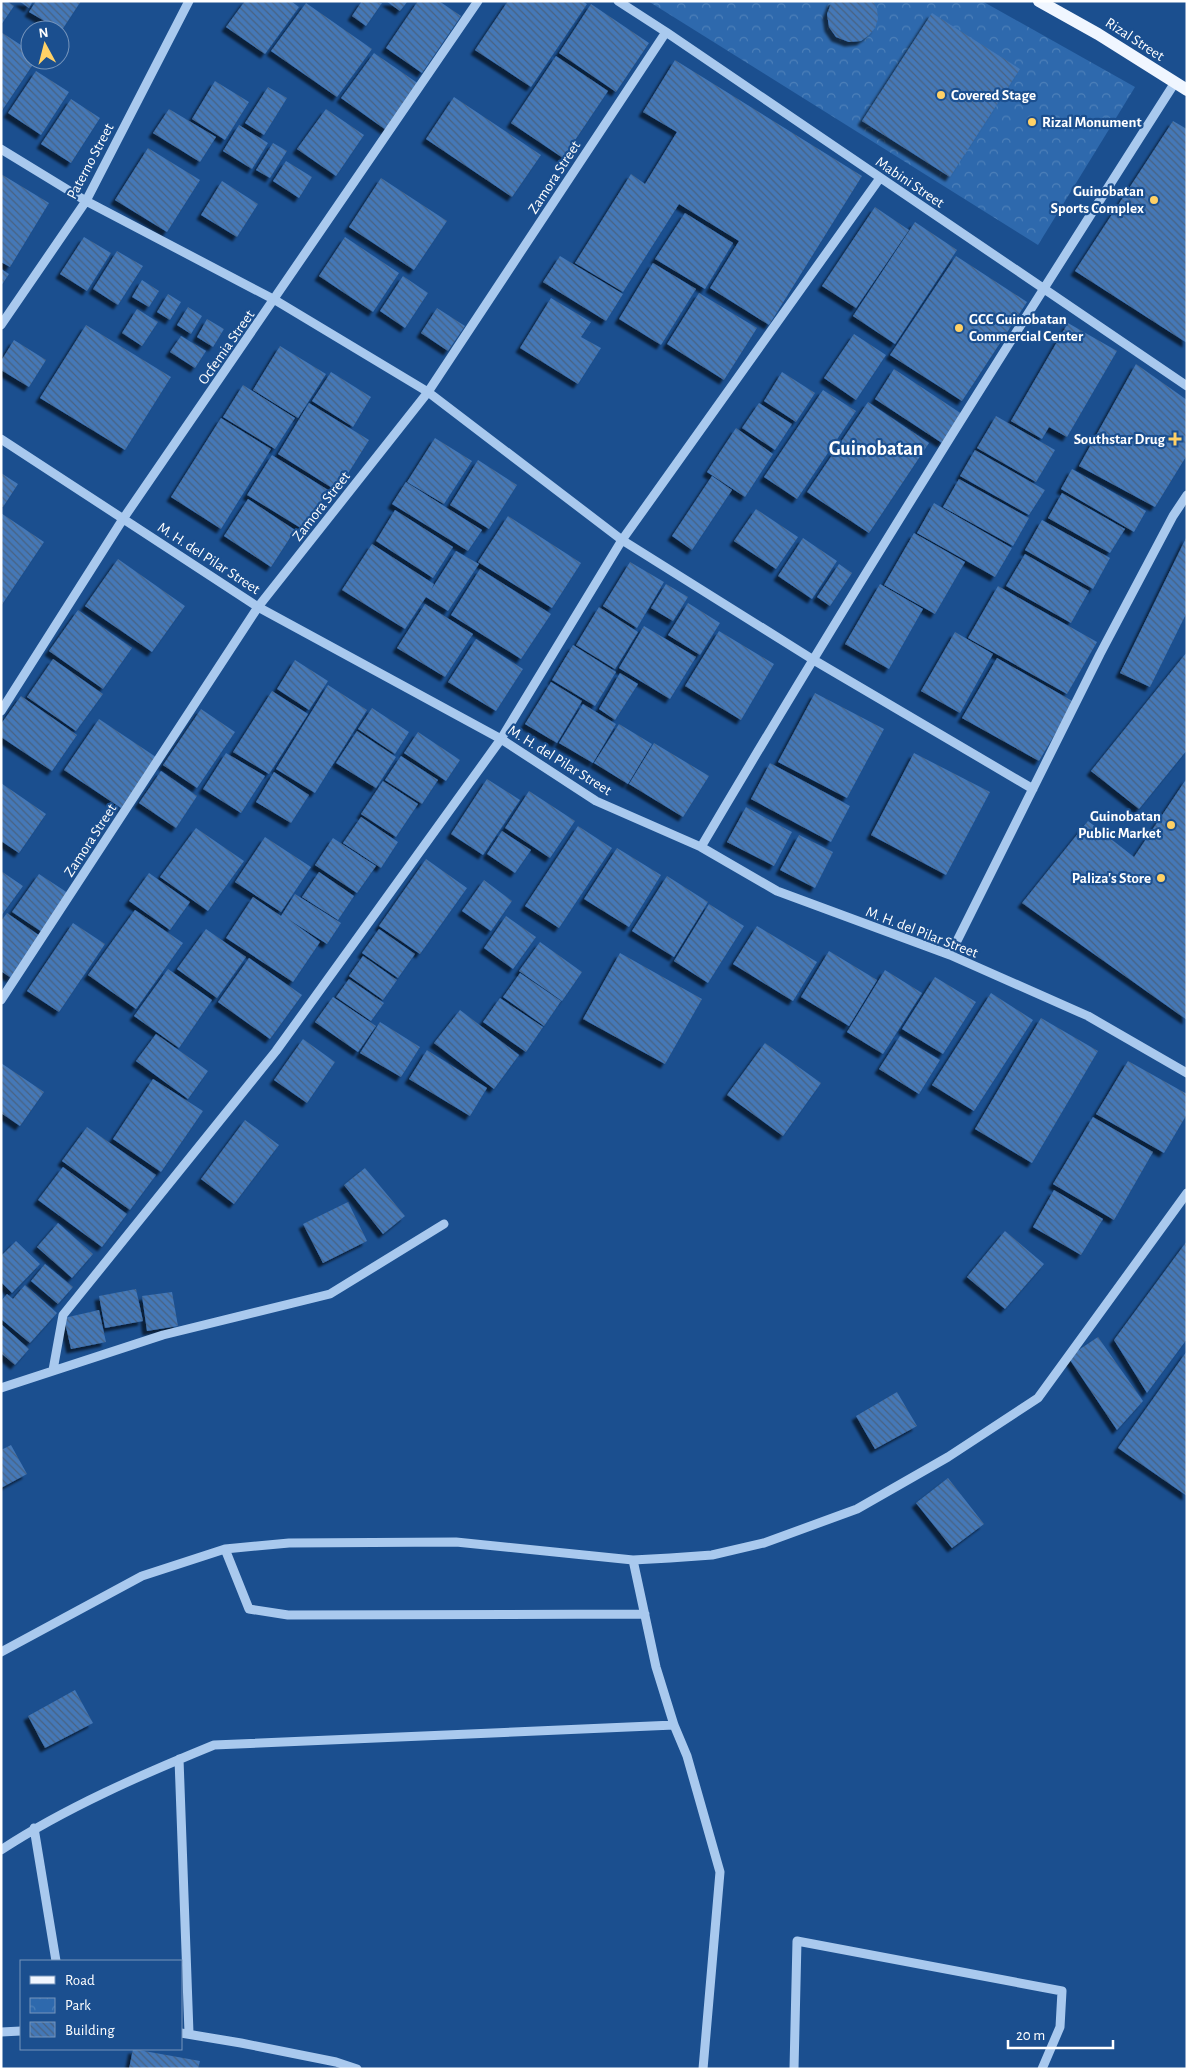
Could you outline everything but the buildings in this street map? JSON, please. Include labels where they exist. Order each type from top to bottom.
[{"type":"main road","name":"Rizal Street","points":[[1042,2],[1098,34],[1174,84],[1187,90]]},
{"type":"street","name":"Paterno Street","points":[[1,325],[86,201],[189,1]]},
{"type":"street","name":"Ocfemia Street","points":[[1,711],[124,519],[478,1]]},
{"type":"street","name":"Mabini Street","points":[[618,1],[1187,386]]},
{"type":"street","name":"Zamora Street","points":[[2,996],[258,607],[428,392],[666,32]]},
{"type":"street","points":[[701,846],[812,659],[1043,289],[1174,84]]},
{"type":"street","points":[[1,149],[86,201],[275,300],[428,392],[622,540],[812,659],[1033,789]]},
{"type":"street","points":[[53,1370],[63,1315],[276,1051],[501,739],[622,540],[880,178]]},
{"type":"street","name":"M. H. del Pilar Street","points":[[1,439],[258,607],[501,739],[596,800],[701,846],[777,891],[950,955],[1088,1016],[1187,1073]]},
{"type":"street","points":[[950,955],[1100,654],[1173,516],[1187,495]]},
{"type":"street","points":[[1,1652],[142,1576],[225,1549],[289,1543],[456,1542],[633,1560],[712,1555],[764,1543],[857,1509],[973,1441],[1038,1398],[1187,1194]]},
{"type":"street","points":[[1,1388],[163,1335],[330,1294],[444,1224]]},
{"type":"street","points":[[225,1549],[249,1609],[288,1615],[645,1614]]},
{"type":"street","points":[[633,1560],[656,1667],[674,1725],[687,1756],[720,1872],[703,2069]]},
{"type":"street","points":[[1,1850],[34,1828],[179,1759],[214,1745],[674,1725]]},
{"type":"street","points":[[179,1759],[185,2033],[336,2062],[357,2069]]},
{"type":"street","points":[[34,1828],[56,1960]]},
{"type":"street","points":[[794,2069],[797,1941],[1062,1991],[1060,2027],[1042,2069]]},
{"type":"street","points":[[1,2032],[20,2031]]},
{"type":"green space","points":[[648,1],[982,1],[1135,87],[1038,245]]},
{"type":"place","name":"Covered Stage","points":[[941,95]]},
{"type":"place","name":"Rizal Monument","points":[[1032,122]]},
{"type":"place","name":"Guinobatan Sports Complex","points":[[1154,200]]},
{"type":"place","name":"GCC Guinobatan Commercial Center","points":[[959,328]]},
{"type":"place","name":"Southstar Drug","points":[[1175,439]]},
{"type":"place","name":"Guinobatan Public Market","points":[[1171,825]]},
{"type":"place","name":"Paliza's Store","points":[[1161,878]]},
{"type":"district","name":"Guinobatan","points":[[876,448]]}]
